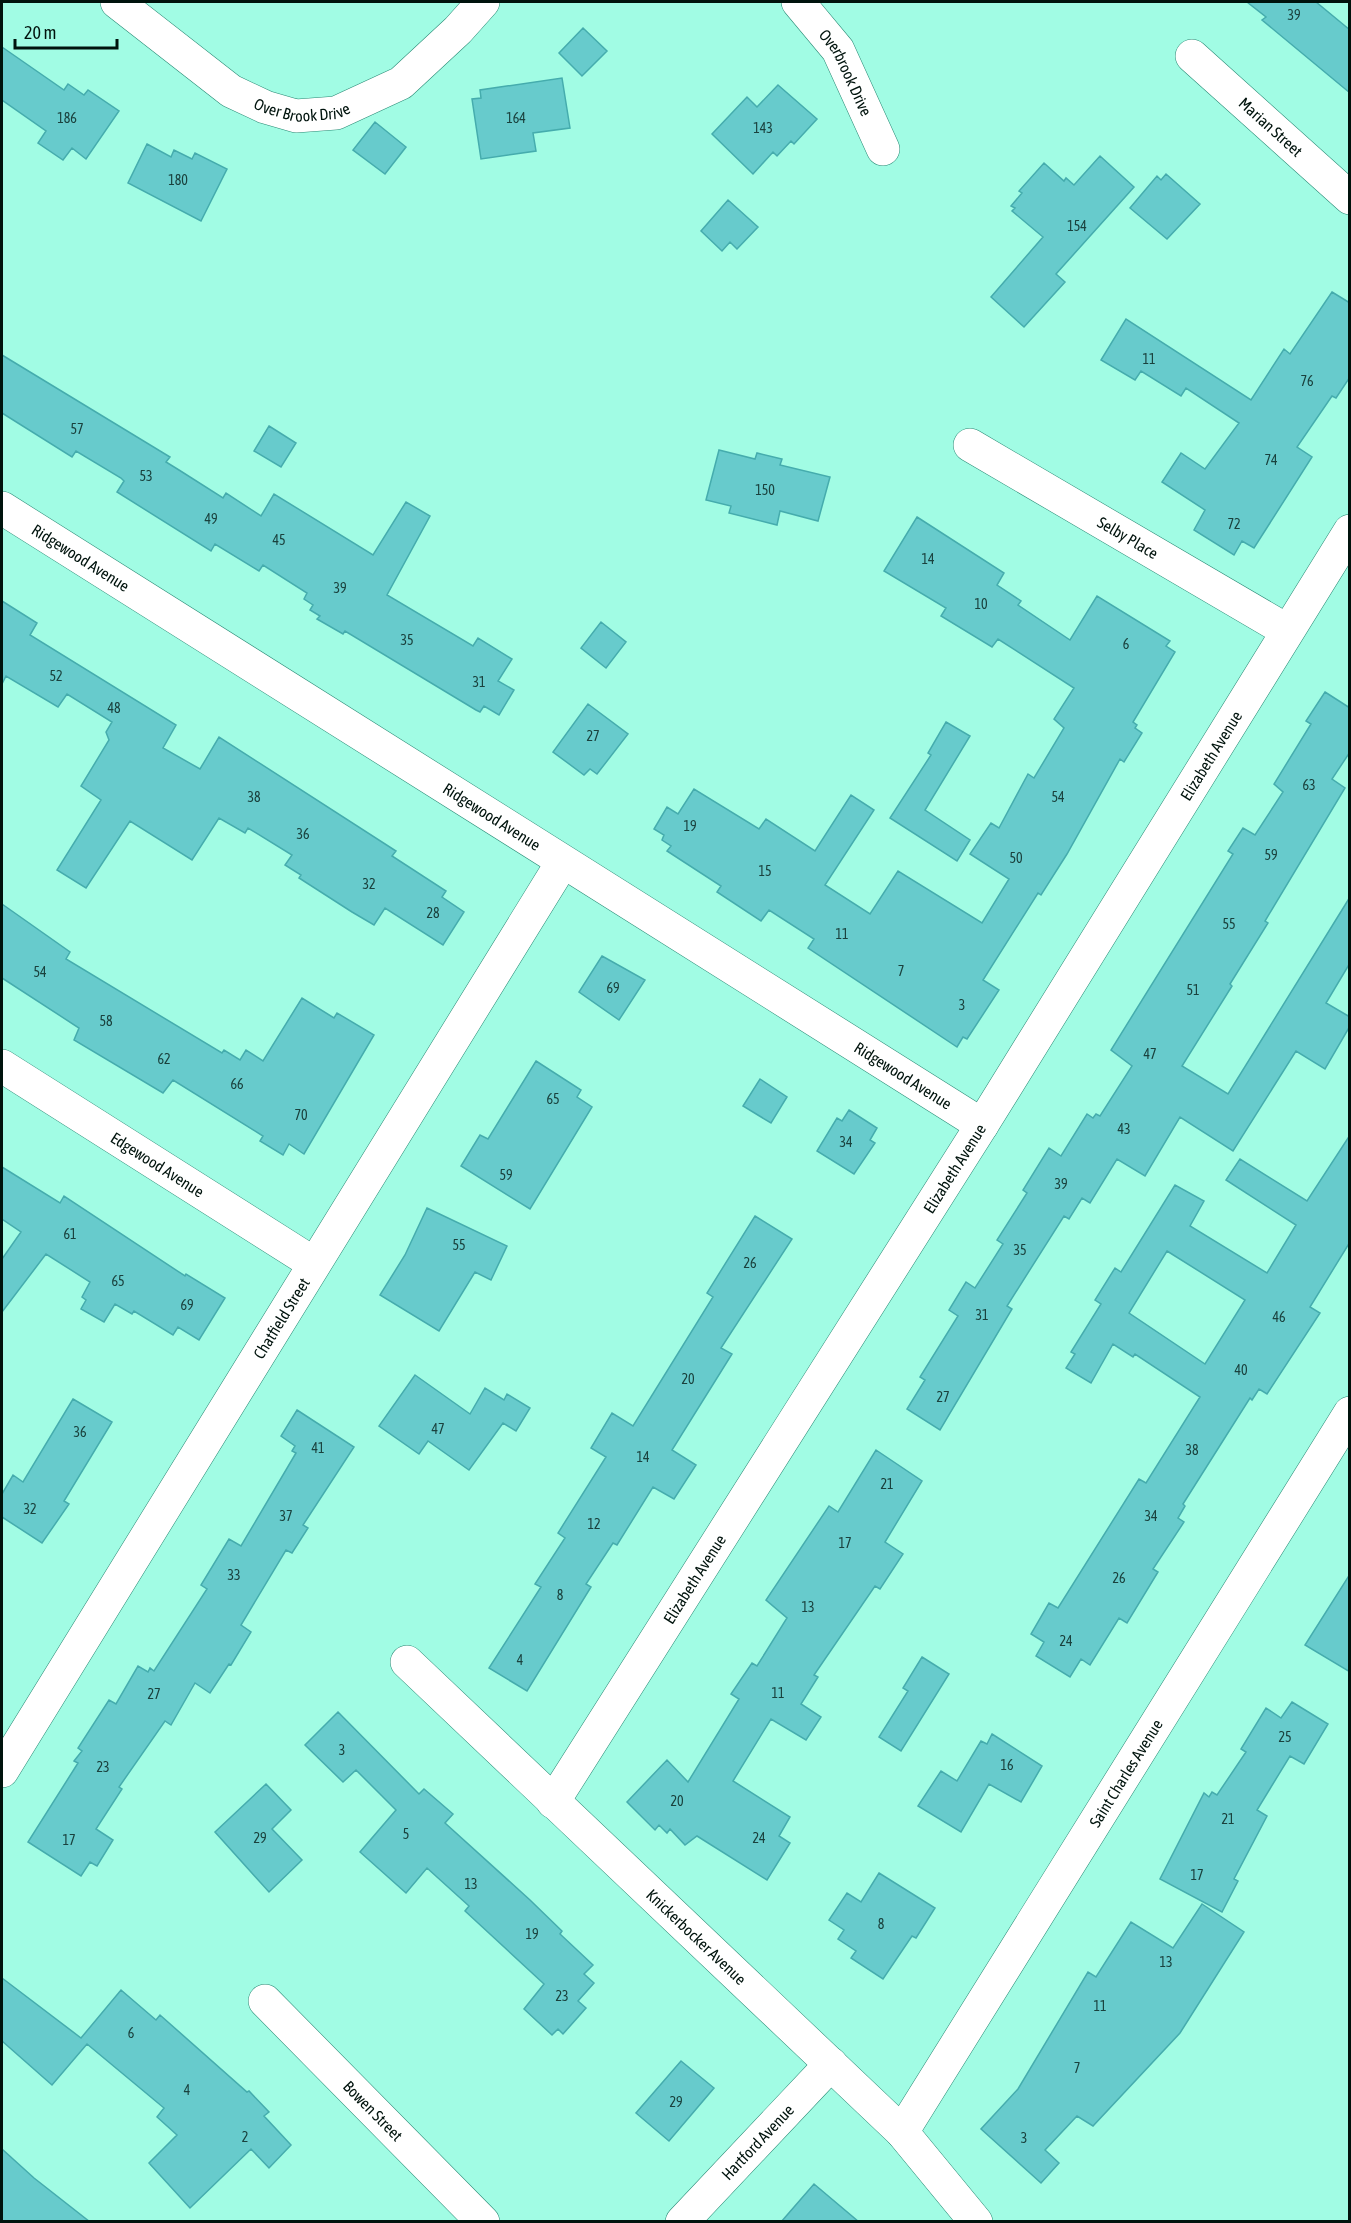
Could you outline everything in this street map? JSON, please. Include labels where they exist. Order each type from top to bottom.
[{"type":"street","name":"Over Brook Drive","points":[[117,2],[231,91],[265,107],[296,116],[336,113],[401,83],[458,30],[483,2]]},
{"type":"street","name":"Overbrook Drive","points":[[798,2],[838,50],[883,149]]},
{"type":"street","name":"Marian Street","points":[[1192,56],[1350,198]]},
{"type":"street","name":"Selby Place","points":[[970,445],[1286,630]]},
{"type":"street","name":"Ridgewood Avenue","points":[[2,508],[562,863],[982,1125]]},
{"type":"street","name":"Elizabeth Avenue","points":[[553,1802],[982,1125],[1286,630],[1350,531]]},
{"type":"street","name":"Chatfield Street","points":[[2,1771],[313,1263],[562,863]]},
{"type":"street","name":"Edgewood Avenue","points":[[2,1066],[313,1263]]},
{"type":"street","name":"Saint Charles Avenue","points":[[902,2132],[1350,1413]]},
{"type":"street","name":"Knickerbocker Avenue","points":[[407,1662],[902,2132],[976,2222]]},
{"type":"street","name":"Bowen Street","points":[[265,2001],[483,2222]]},
{"type":"street","name":"Hartford Avenue","points":[[682,2222],[831,2064]]},
{"type":"building","points":[[1247,2],[1316,2],[1350,30],[1350,93],[1262,20],[1266,17]]},
{"type":"building","points":[[583,28],[607,51],[582,76],[559,53]]},
{"type":"building","points":[[2,47],[64,90],[68,84],[84,95],[88,90],[119,111],[86,159],[72,148],[63,160],[38,143],[46,131],[2,100]]},
{"type":"building","points":[[562,78],[570,128],[533,133],[536,151],[481,159],[472,99],[481,98],[480,90]]},
{"type":"building","points":[[778,85],[817,119],[794,144],[791,141],[777,156],[773,152],[753,174],[712,134],[747,97],[757,107]]},
{"type":"building","points":[[375,122],[406,147],[385,174],[353,150]]},
{"type":"building","points":[[147,144],[171,157],[174,150],[192,159],[195,153],[227,169],[201,221],[128,183]]},
{"type":"building","points":[[1100,156],[1134,187],[1056,274],[1065,282],[1024,327],[991,297],[1043,237],[1012,211],[1015,208],[1011,206],[1022,193],[1019,191],[1044,163],[1064,181],[1066,178],[1074,185]]},
{"type":"building","points":[[1166,174],[1200,204],[1167,239],[1130,208],[1157,176],[1161,180]]},
{"type":"building","points":[[728,200],[758,227],[737,249],[730,242],[722,251],[701,231]]},
{"type":"building","points":[[1332,292],[1350,303],[1350,377],[1336,398],[1332,396],[1297,447],[1312,457],[1254,548],[1242,541],[1234,555],[1194,530],[1205,510],[1162,482],[1181,453],[1205,469],[1239,423],[1186,388],[1181,396],[1141,371],[1135,380],[1101,360],[1126,319],[1251,400],[1284,349],[1290,354]]},
{"type":"building","points":[[2,355],[170,457],[166,462],[223,498],[226,493],[261,516],[274,494],[373,555],[406,502],[430,516],[387,595],[473,646],[478,638],[512,659],[498,681],[514,690],[499,715],[484,706],[480,712],[476,710],[345,631],[343,634],[317,619],[320,616],[310,610],[313,605],[304,599],[307,593],[263,565],[259,571],[215,544],[211,551],[117,492],[124,481],[121,478],[76,451],[72,457],[2,413]]},
{"type":"building","points":[[269,426],[296,443],[281,467],[254,451]]},
{"type":"building","points":[[719,450],[755,459],[757,453],[782,459],[780,465],[830,477],[818,521],[780,511],[777,525],[729,513],[731,506],[706,500]]},
{"type":"building","points":[[917,517],[1004,573],[997,585],[1021,601],[1018,605],[1070,640],[1097,596],[1170,641],[1166,646],[1175,652],[1133,722],[1137,725],[1135,728],[1142,733],[1124,762],[1120,759],[1067,854],[1041,895],[1038,893],[983,980],[999,990],[967,1039],[963,1037],[957,1047],[808,948],[814,939],[769,910],[761,921],[717,892],[721,886],[667,851],[671,846],[662,840],[664,835],[654,829],[667,807],[678,814],[694,789],[759,829],[766,819],[815,851],[851,795],[874,810],[825,885],[870,914],[898,871],[982,923],[1009,879],[970,854],[991,823],[999,828],[1028,774],[1034,778],[1064,728],[1054,719],[1074,688],[998,639],[992,647],[941,616],[946,608],[884,571]]},
{"type":"building","points":[[2,601],[37,623],[30,635],[176,725],[163,748],[200,769],[219,737],[396,851],[392,856],[446,891],[442,897],[464,912],[443,945],[385,908],[374,925],[299,878],[301,875],[285,865],[292,855],[248,828],[245,833],[219,818],[192,860],[130,821],[86,888],[57,870],[101,800],[81,786],[109,740],[106,732],[112,722],[67,694],[58,707],[6,676],[2,684]]},
{"type":"building","points":[[601,622],[626,642],[606,668],[581,648]]},
{"type":"building","points":[[1325,692],[1350,708],[1350,752],[1332,779],[1345,788],[1265,921],[1268,923],[1230,984],[1232,986],[1182,1066],[1228,1094],[1350,897],[1350,963],[1326,1003],[1350,1017],[1350,1026],[1325,1069],[1296,1051],[1233,1151],[1180,1117],[1145,1176],[1117,1159],[1090,1203],[1082,1198],[1069,1219],[1064,1216],[1007,1306],[1012,1309],[940,1430],[907,1409],[925,1380],[920,1377],[958,1316],[949,1310],[966,1282],[975,1288],[1003,1244],[997,1240],[1027,1193],[1023,1190],[1049,1148],[1061,1156],[1087,1114],[1093,1118],[1096,1114],[1100,1116],[1132,1066],[1111,1050],[1233,854],[1228,851],[1243,828],[1255,835],[1283,792],[1274,784],[1311,724],[1306,721]]},
{"type":"building","points":[[588,704],[628,734],[597,774],[590,769],[584,775],[553,752]]},
{"type":"building","points":[[946,722],[970,736],[925,810],[970,840],[957,861],[890,818],[931,755],[928,753]]},
{"type":"building","points":[[2,904],[70,952],[66,959],[222,1053],[224,1050],[240,1060],[246,1050],[263,1061],[302,998],[334,1018],[337,1013],[374,1035],[304,1154],[289,1144],[283,1155],[260,1141],[263,1136],[173,1080],[163,1093],[74,1040],[79,1028],[2,978]]},
{"type":"building","points":[[602,956],[645,980],[619,1020],[579,992]]},
{"type":"building","points":[[536,1061],[581,1090],[577,1097],[592,1107],[530,1209],[461,1166],[480,1135],[488,1139]]},
{"type":"building","points":[[760,1079],[787,1097],[771,1123],[743,1106]]},
{"type":"building","points":[[849,1110],[877,1128],[870,1140],[875,1143],[854,1174],[817,1151],[837,1118],[842,1121]]},
{"type":"building","points":[[1350,1135],[1350,1242],[1310,1307],[1320,1313],[1267,1394],[1259,1389],[1252,1400],[1250,1398],[1183,1504],[1185,1506],[1178,1518],[1184,1522],[1153,1569],[1158,1572],[1127,1623],[1119,1618],[1090,1665],[1081,1659],[1070,1677],[1036,1656],[1044,1642],[1031,1634],[1049,1603],[1058,1608],[1139,1479],[1146,1483],[1200,1397],[1135,1354],[1133,1357],[1113,1344],[1091,1383],[1066,1368],[1075,1354],[1071,1352],[1101,1304],[1095,1300],[1115,1268],[1121,1272],[1175,1185],[1204,1201],[1190,1226],[1267,1273],[1296,1225],[1226,1180],[1240,1159],[1307,1201]],"holes":[[[1167,1251],[1245,1300],[1205,1364],[1129,1313]]]},
{"type":"building","points":[[2,1167],[60,1203],[64,1196],[185,1276],[186,1274],[225,1298],[199,1340],[178,1327],[173,1335],[134,1311],[132,1314],[115,1304],[104,1322],[81,1309],[86,1300],[82,1297],[90,1282],[46,1254],[2,1312],[2,1259],[21,1232],[2,1219]]},
{"type":"building","points":[[427,1208],[507,1246],[491,1280],[475,1272],[439,1331],[380,1295],[405,1255]]},
{"type":"building","points":[[755,1216],[792,1239],[721,1348],[732,1354],[672,1450],[696,1465],[674,1499],[653,1487],[617,1545],[613,1543],[586,1584],[591,1587],[527,1691],[489,1668],[541,1587],[535,1584],[565,1538],[558,1533],[606,1457],[591,1448],[612,1413],[633,1426],[713,1297],[707,1293]]},
{"type":"building","points":[[415,1375],[470,1414],[485,1388],[504,1400],[507,1394],[530,1408],[516,1431],[503,1423],[469,1470],[428,1441],[419,1454],[379,1426]]},
{"type":"building","points":[[73,1399],[112,1422],[64,1501],[69,1504],[42,1543],[2,1517],[2,1494],[13,1475],[23,1482]]},
{"type":"building","points":[[297,1410],[354,1447],[303,1525],[308,1528],[292,1553],[286,1550],[241,1625],[251,1632],[231,1665],[229,1664],[210,1693],[195,1683],[171,1725],[165,1721],[119,1787],[122,1789],[96,1829],[113,1840],[97,1866],[90,1862],[81,1876],[28,1842],[78,1763],[74,1761],[82,1751],[78,1748],[109,1700],[116,1704],[138,1666],[148,1672],[150,1668],[154,1671],[207,1589],[201,1585],[229,1539],[241,1546],[296,1453],[292,1451],[295,1446],[281,1436]]},
{"type":"building","points":[[876,1450],[922,1481],[885,1542],[903,1554],[880,1589],[875,1586],[814,1675],[818,1677],[801,1704],[821,1717],[806,1740],[771,1719],[733,1781],[790,1817],[779,1836],[790,1843],[767,1880],[697,1836],[685,1845],[670,1829],[667,1833],[659,1825],[655,1830],[627,1802],[667,1760],[688,1782],[739,1699],[731,1694],[752,1663],[757,1666],[787,1618],[766,1600],[829,1506],[838,1512]]},
{"type":"building","points":[[1350,1574],[1350,1672],[1305,1645]]},
{"type":"building","points":[[922,1657],[949,1674],[901,1751],[879,1737],[908,1691],[903,1688]]},
{"type":"building","points":[[1292,1702],[1328,1724],[1304,1764],[1290,1756],[1257,1810],[1267,1816],[1234,1879],[1238,1881],[1222,1912],[1160,1879],[1204,1793],[1209,1797],[1212,1792],[1217,1795],[1246,1752],[1241,1749],[1266,1708],[1281,1718]]},
{"type":"building","points":[[338,1712],[419,1794],[424,1789],[453,1814],[445,1823],[530,1900],[562,1931],[560,1934],[593,1965],[584,1974],[594,1983],[578,2001],[586,2008],[563,2034],[558,2029],[552,2035],[524,2009],[544,1984],[465,1911],[469,1906],[427,1868],[406,1893],[360,1852],[396,1810],[356,1770],[343,1782],[305,1745]]},
{"type":"building","points":[[992,1734],[1042,1766],[1021,1802],[989,1784],[961,1832],[918,1806],[941,1771],[957,1781],[981,1741],[987,1744]]},
{"type":"building","points":[[266,1784],[291,1810],[272,1829],[302,1860],[269,1892],[215,1832]]},
{"type":"building","points":[[879,1873],[935,1908],[916,1938],[912,1936],[883,1979],[851,1958],[856,1951],[838,1939],[844,1930],[829,1920],[847,1893],[861,1902]]},
{"type":"building","points":[[1202,1904],[1244,1932],[1180,2033],[1093,2126],[1077,2116],[1045,2150],[1059,2163],[1041,2183],[981,2129],[1018,2089],[1088,1972],[1096,1977],[1131,1922],[1173,1948]]},
{"type":"building","points":[[2,1978],[81,2038],[121,1990],[156,2020],[160,2015],[247,2092],[249,2091],[269,2112],[264,2116],[291,2145],[269,2168],[251,2149],[190,2208],[149,2163],[177,2135],[157,2117],[164,2108],[87,2044],[52,2085],[2,2041]]},
{"type":"building","points":[[681,2061],[714,2088],[669,2141],[636,2113]]},
{"type":"building","points":[[2,2149],[34,2178],[90,2222],[2,2222]]},
{"type":"building","points":[[814,2184],[859,2222],[781,2222]]}]
